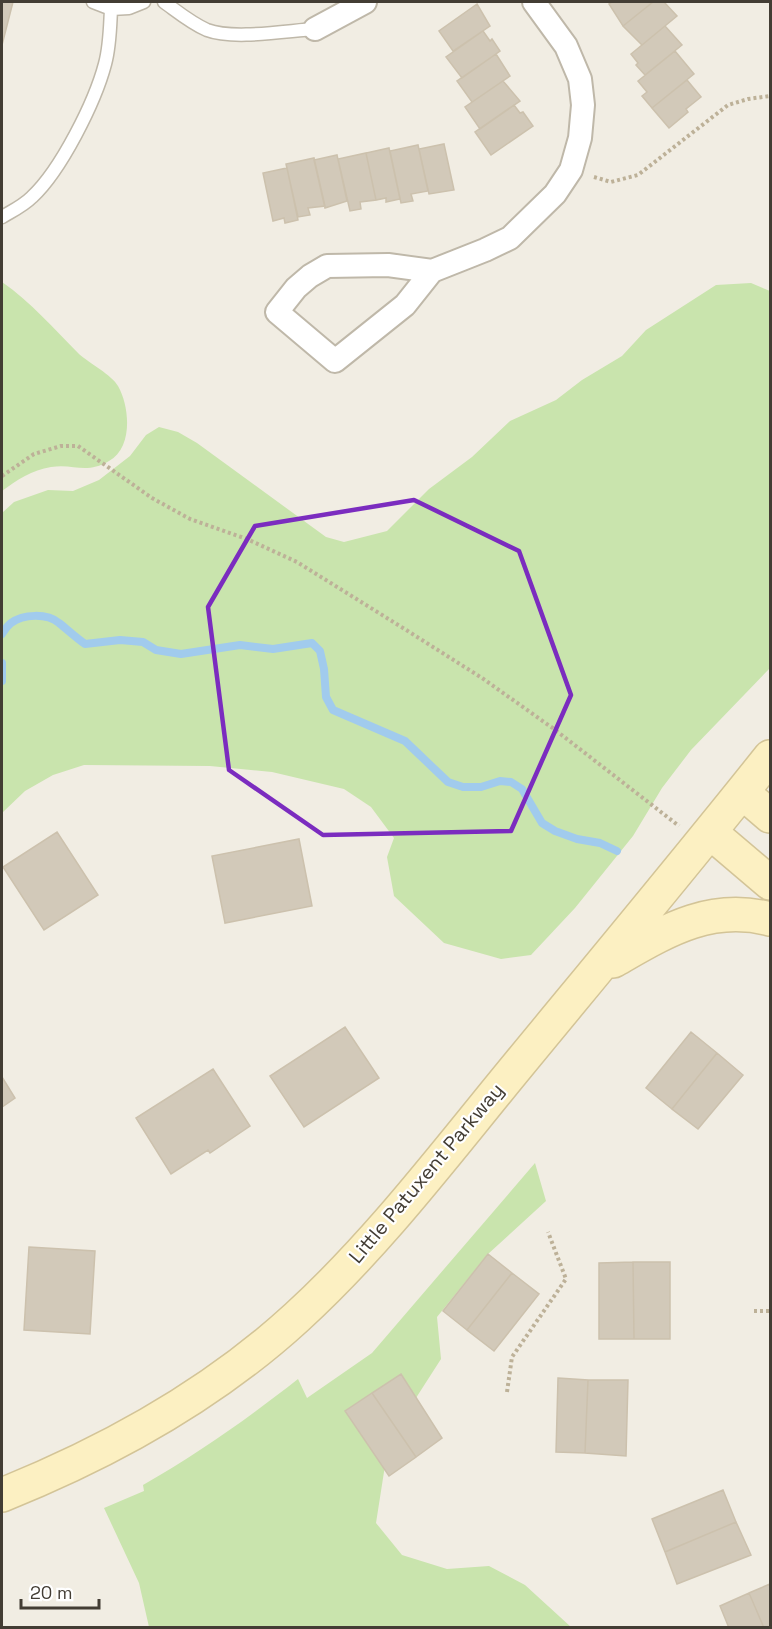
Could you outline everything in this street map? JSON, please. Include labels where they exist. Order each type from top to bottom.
[{"type":"street","points":[[315,29],[365,2]]},
{"type":"street","points":[[432,271],[388,265],[327,266],[296,288],[277,312],[335,360],[405,305],[432,271],[510,238],[555,194],[571,170],[580,138],[583,105],[580,78],[566,46],[534,2]]},
{"type":"street","name":"Little Patuxent Parkway","points":[[2,1495],[50,1476],[158,1419],[209,1387],[260,1349],[297,1317],[332,1283],[416,1189],[771,757]]},
{"type":"street","points":[[742,792],[771,816]]},
{"type":"street","points":[[705,838],[771,883]]},
{"type":"street","points":[[596,971],[669,929],[696,920],[726,914],[771,919]]},
{"type":"lane","points":[[93,2],[111,9],[129,8],[144,2]]},
{"type":"lane","points":[[164,2],[189,21],[208,30],[229,35],[315,29]]},
{"type":"lane","points":[[2,217],[33,196],[47,180],[79,126],[105,63],[111,9]]},
{"type":"path","points":[[571,170],[611,182],[638,175],[728,105],[771,96]]},
{"type":"path","points":[[2,476],[34,454],[61,446],[78,447],[152,498],[190,519],[247,539],[297,562],[403,628],[482,678],[705,838]]},
{"type":"path","points":[[507,1392],[512,1357],[566,1280],[548,1232]]},
{"type":"path","points":[[754,1311],[771,1311]]},
{"type":"highlighted area","points":[[414,500],[519,551],[571,695],[511,831],[323,835],[229,770],[208,607],[255,526]]},
{"type":"green space","points":[[2,282],[33,307],[79,354],[115,382],[125,405],[127,426],[122,447],[109,461],[86,468],[59,466],[44,468],[25,476],[2,491]]},
{"type":"green space","points":[[751,283],[770,291],[770,668],[691,750],[662,788],[633,836],[575,908],[531,955],[501,959],[444,943],[394,896],[387,857],[394,838],[371,807],[344,789],[272,772],[210,766],[84,765],[53,775],[25,791],[2,813],[2,513],[14,502],[48,490],[73,491],[99,480],[130,456],[146,435],[159,427],[178,432],[197,443],[326,537],[344,542],[387,531],[429,489],[472,457],[510,421],[556,400],[582,380],[622,356],[646,330],[716,285]]},
{"type":"green space","points":[[535,1163],[546,1201],[488,1254],[437,1317],[441,1359],[389,1440],[376,1523],[402,1555],[447,1569],[489,1566],[525,1585],[571,1627],[149,1627],[139,1583],[104,1508],[144,1491],[143,1485],[184,1461],[298,1379],[307,1398],[372,1353]]},
{"type":"building","points":[[2,2],[13,2],[2,45]]},
{"type":"building","points":[[612,2],[653,2],[623,26],[609,4]]},
{"type":"building","points":[[653,2],[664,2],[677,16],[642,45],[623,26]]},
{"type":"building","points":[[477,4],[490,26],[453,51],[439,31]]},
{"type":"building","points":[[665,26],[682,45],[645,75],[636,65],[638,63],[631,54]]},
{"type":"building","points":[[483,31],[500,51],[462,78],[446,57]]},
{"type":"building","points":[[675,51],[694,74],[652,108],[642,96],[647,92],[638,81]]},
{"type":"building","points":[[496,54],[510,76],[472,102],[457,81]]},
{"type":"building","points":[[687,80],[701,97],[686,109],[688,112],[669,128],[652,108]]},
{"type":"building","points":[[503,81],[520,101],[480,129],[465,107]]},
{"type":"building","points":[[514,105],[520,113],[523,112],[533,126],[491,155],[475,132]]},
{"type":"building","points":[[444,144],[454,190],[429,194],[419,149]]},
{"type":"building","points":[[418,145],[428,191],[411,194],[413,201],[401,203],[390,151]]},
{"type":"building","points":[[389,148],[400,199],[386,202],[386,198],[376,200],[366,153]]},
{"type":"building","points":[[366,153],[376,200],[360,202],[361,209],[350,211],[338,159]]},
{"type":"building","points":[[337,155],[347,201],[325,208],[314,160]]},
{"type":"building","points":[[314,158],[325,206],[308,208],[310,215],[298,217],[286,164]]},
{"type":"building","points":[[287,168],[298,220],[285,223],[284,218],[273,221],[263,173]]},
{"type":"building","points":[[57,832],[98,895],[44,930],[3,867]]},
{"type":"building","points":[[299,839],[312,906],[225,923],[212,856]]},
{"type":"building","points":[[345,1027],[379,1078],[304,1127],[270,1076]]},
{"type":"building","points":[[691,1032],[717,1053],[672,1109],[646,1088]]},
{"type":"building","points":[[717,1053],[743,1075],[698,1129],[672,1109]]},
{"type":"building","points":[[213,1069],[250,1126],[210,1153],[208,1150],[171,1174],[136,1118]]},
{"type":"building","points":[[2,1077],[15,1098],[2,1107]]},
{"type":"building","points":[[29,1247],[95,1251],[90,1334],[24,1330]]},
{"type":"building","points":[[488,1254],[512,1273],[467,1330],[443,1311]]},
{"type":"building","points":[[633,1262],[670,1262],[670,1339],[634,1339]]},
{"type":"building","points":[[633,1262],[634,1339],[599,1339],[599,1263]]},
{"type":"building","points":[[512,1273],[539,1294],[494,1351],[467,1330]]},
{"type":"building","points":[[401,1374],[442,1438],[416,1457],[372,1393]]},
{"type":"building","points":[[558,1378],[588,1380],[585,1453],[556,1452]]},
{"type":"building","points":[[588,1380],[628,1380],[626,1456],[585,1453]]},
{"type":"building","points":[[372,1393],[416,1457],[389,1476],[345,1411]]},
{"type":"building","points":[[723,1490],[736,1522],[665,1552],[652,1519]]},
{"type":"building","points":[[736,1522],[751,1555],[677,1584],[665,1552]]},
{"type":"building","points":[[770,1584],[770,1628],[764,1628],[749,1593]]},
{"type":"building","points":[[749,1593],[764,1628],[729,1628],[720,1606]]},
{"type":"waterway","points":[[2,634],[16,620],[42,616],[59,623],[85,644],[120,640],[143,642],[156,650],[181,654],[240,645],[273,649],[312,643],[320,651],[326,697],[333,710],[405,741],[448,782],[463,787],[481,787],[500,781],[511,782],[522,789],[542,823],[555,831],[577,839],[600,843],[617,851]]},
{"type":"waterway","points":[[2,663],[2,681]]}]
